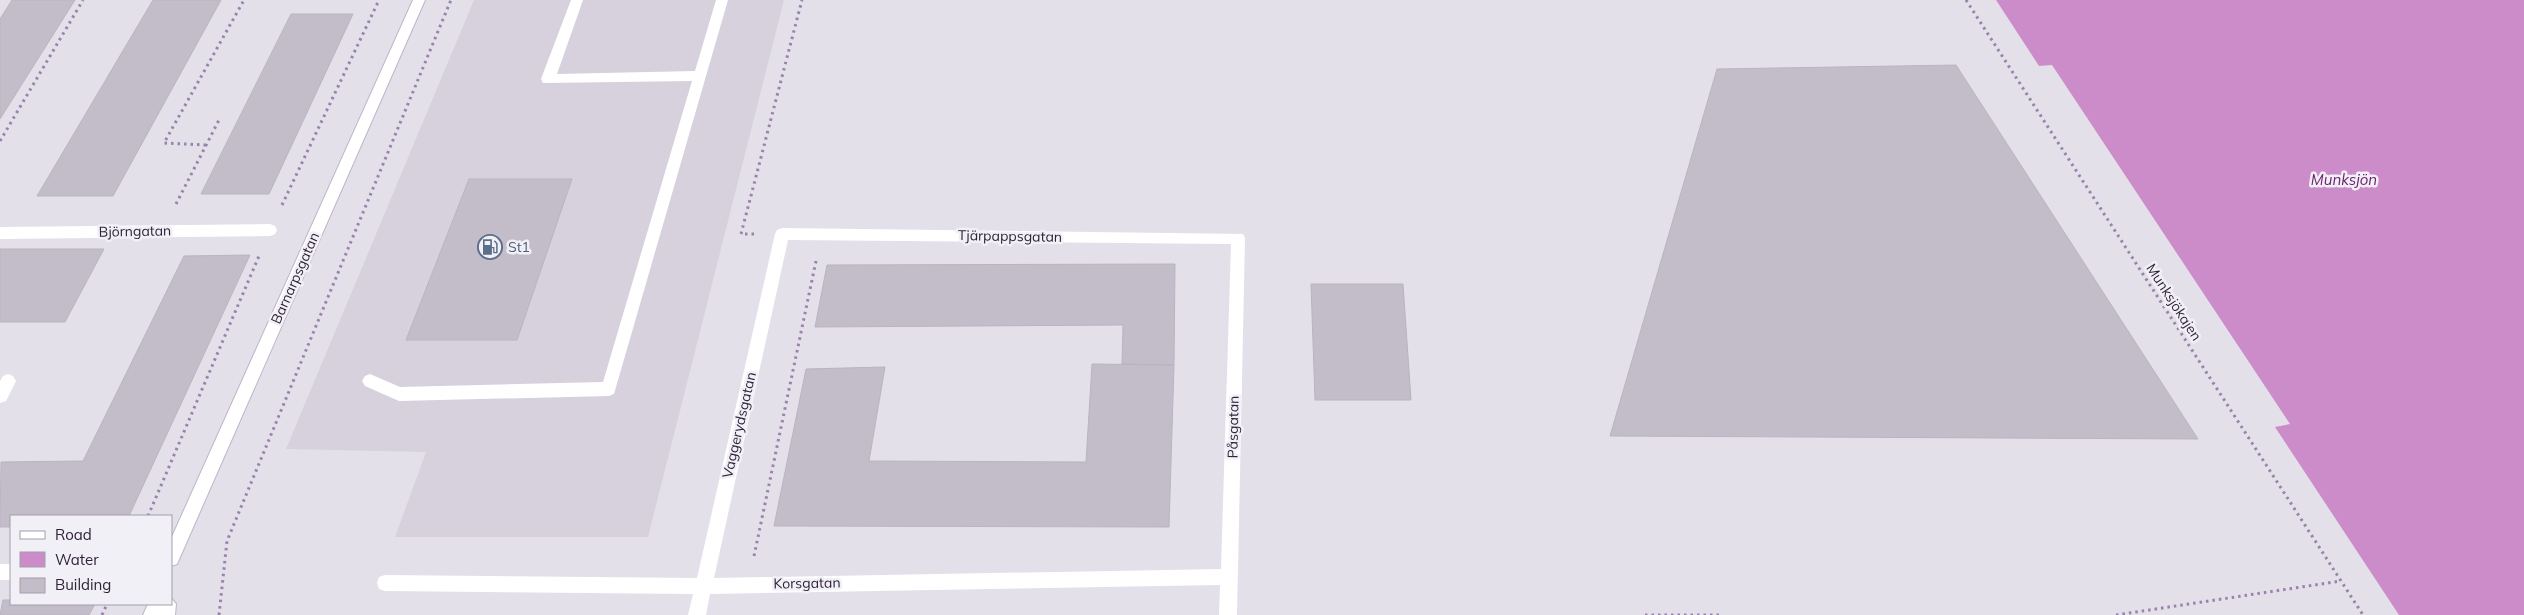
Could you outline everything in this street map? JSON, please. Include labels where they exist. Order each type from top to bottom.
[{"type":"street","name":"Barnarpsgatan","points":[[172,559],[419,0]]},
{"type":"street","points":[[577,0],[548,79],[700,76]]},
{"type":"street","points":[[370,380],[399,394],[609,389],[722,0]]},
{"type":"street","name":"Björngatan","points":[[0,233],[270,230]]},
{"type":"street","name":"Tjärpappsgatan","points":[[782,234],[1238,238]]},
{"type":"street","name":"Vaggerydsgatan","points":[[697,615],[782,234]]},
{"type":"street","name":"Påsgatan","points":[[1228,615],[1238,238]]},
{"type":"street","points":[[0,396],[8,381]]},
{"type":"street","name":"Korsgatan","points":[[385,583],[703,586],[1230,577]]},
{"type":"path","points":[[0,141],[83,0]]},
{"type":"path","points":[[206,145],[164,143],[244,0]]},
{"type":"path","points":[[218,615],[227,541],[451,0]]},
{"type":"path","points":[[782,234],[741,234],[802,0]]},
{"type":"path","name":"Munksjökajen","points":[[1966,0],[2363,615]]},
{"type":"path","points":[[162,231],[220,118]]},
{"type":"path","points":[[748,584],[821,234]]},
{"type":"path","points":[[2116,615],[2341,580]]},
{"type":"path","points":[[1645,615],[1723,615]]},
{"type":"shaded area","points":[[474,0],[784,0],[648,537],[395,537],[426,452],[286,449]]},
{"type":"water","name":"Munksjön","points":[[1996,0],[2524,0],[2524,615],[2399,615],[2275,427],[2290,424],[2052,65],[2039,66]]},
{"type":"building","points":[[12,0],[75,0],[0,119],[0,19]]},
{"type":"building","points":[[153,0],[221,0],[113,196],[37,196]]},
{"type":"building","points":[[291,14],[353,14],[269,194],[201,194]]},
{"type":"building","points":[[1956,65],[2198,439],[1610,436],[1717,69]]},
{"type":"building","points":[[469,179],[572,179],[517,340],[406,340]]},
{"type":"building","points":[[0,249],[104,249],[65,322],[0,322]]},
{"type":"building","points":[[250,255],[129,515],[10,515],[10,527],[0,527],[1,462],[83,461],[184,256]]},
{"type":"building","points":[[1175,264],[1174,365],[1122,364],[1123,325],[815,327],[827,265]]},
{"type":"building","points":[[1311,284],[1403,284],[1411,400],[1315,400]]},
{"type":"building","points":[[1092,364],[1174,365],[1169,527],[774,526],[806,369],[885,367],[869,461],[1086,462]]},
{"type":"building","points":[[3,600],[10,600],[10,605],[94,605],[89,615],[0,615]]},
{"type":"place","name":"St1","points":[[490,247]]}]
